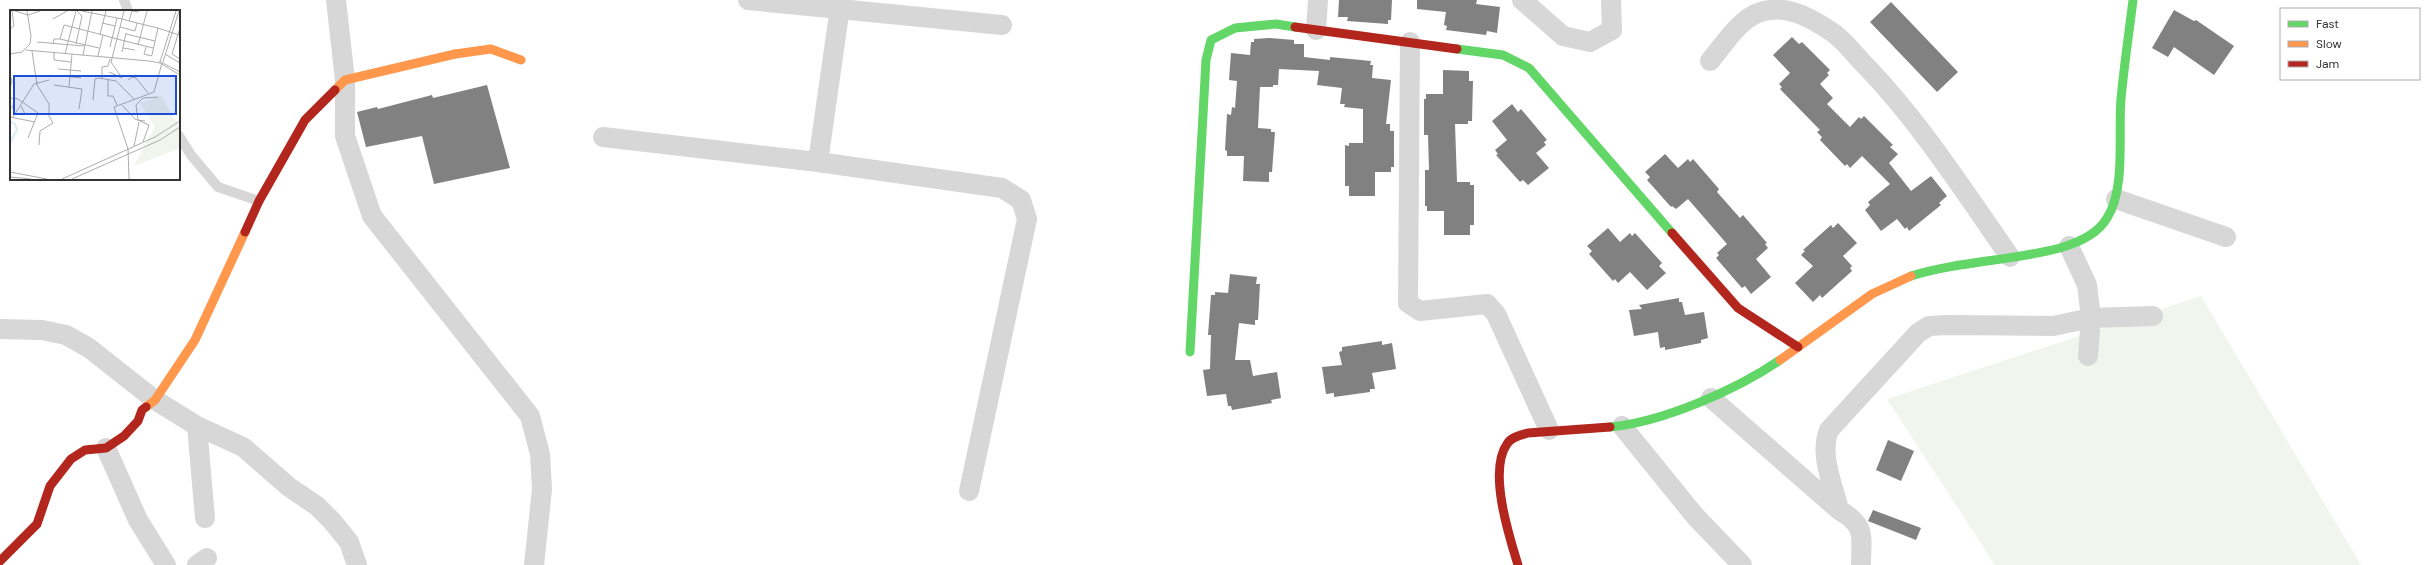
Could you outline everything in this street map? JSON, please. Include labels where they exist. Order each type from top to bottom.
[{"type":"street","points":[[336,0],[345,80],[345,136],[372,216],[530,416],[540,454],[542,489],[534,565]]},
{"type":"street","points":[[748,0],[840,5],[1002,25]]},
{"type":"street","points":[[1316,30],[1318,0]]},
{"type":"street","points":[[1522,0],[1562,36],[1590,42],[1612,30],[1611,0]]},
{"type":"street","points":[[1518,565],[1511,544],[1500,474],[1502,455],[1508,441],[1523,432],[1622,426],[1711,398],[1778,362],[1836,317],[1888,284],[1922,272],[2047,252],[2069,246],[2094,232],[2108,217],[2116,199],[2121,101],[2133,0]]},
{"type":"street","points":[[818,162],[840,5]]},
{"type":"street","points":[[1710,61],[1746,18],[1769,10],[1787,10],[1807,17],[1833,32],[1887,88],[1949,168],[2010,257]]},
{"type":"street","points":[[1190,352],[1206,60],[1211,40],[1235,28],[1276,24],[1503,55],[1529,68],[1738,308],[1798,347]]},
{"type":"street","points":[[1410,42],[1408,303],[1420,311],[1487,304],[1496,314],[1549,430]]},
{"type":"street","points":[[0,561],[8,550],[28,535],[37,524],[50,486],[71,458],[85,450],[106,448],[124,436],[138,421],[142,410],[155,400],[195,340],[259,201],[304,120],[345,80],[455,54],[491,50],[521,60]]},
{"type":"street","points":[[603,137],[818,162],[1002,188],[1021,200],[1027,219],[969,492]]},
{"type":"street","points":[[2116,199],[2226,237]]},
{"type":"street","points":[[2069,246],[2087,285],[2091,318],[2088,356]]},
{"type":"street","points":[[1840,510],[1825,455],[1824,442],[1829,430],[1918,333],[1929,326],[2053,326],[2091,318],[2153,316]]},
{"type":"street","points":[[0,329],[42,330],[66,335],[89,348],[155,400],[197,426],[243,447],[289,487],[317,506],[349,542],[358,565]]},
{"type":"street","points":[[1711,398],[1840,510],[1855,519],[1861,532],[1862,565]]},
{"type":"street","points":[[197,426],[205,518]]},
{"type":"street","points":[[1622,426],[1695,516],[1742,565]]},
{"type":"street","points":[[106,448],[138,520],[166,565]]},
{"type":"lane","points":[[124,0],[128,10]]},
{"type":"lane","points":[[180,138],[191,155],[218,187],[259,201]]},
{"type":"shaded area","points":[[2201,296],[2361,565],[1995,565],[1887,399]]},
{"type":"building","points":[[1339,0],[1392,0],[1391,20],[1388,20],[1388,24],[1347,21],[1348,17],[1338,17]]},
{"type":"building","points":[[1417,0],[1477,0],[1476,4],[1500,7],[1497,33],[1487,31],[1486,35],[1446,30],[1447,26],[1444,25],[1446,12],[1417,9]]},
{"type":"building","points":[[1891,2],[1958,72],[1937,92],[1870,22]]},
{"type":"building","points":[[2174,10],[2194,21],[2196,20],[2234,46],[2214,75],[2174,47],[2168,57],[2152,48]]},
{"type":"building","points":[[1792,37],[1799,44],[1802,42],[1830,70],[1827,73],[1829,75],[1820,84],[1833,98],[1827,104],[1850,127],[1859,117],[1861,119],[1864,116],[1893,145],[1890,147],[1898,154],[1889,163],[1911,191],[1931,176],[1947,196],[1939,203],[1941,205],[1909,231],[1907,227],[1905,229],[1897,219],[1881,231],[1865,210],[1870,205],[1868,202],[1890,184],[1862,156],[1850,168],[1847,164],[1845,166],[1820,140],[1822,137],[1817,132],[1820,130],[1780,89],[1782,87],[1779,84],[1790,73],[1773,55]]},
{"type":"building","points":[[1269,38],[1294,40],[1294,44],[1304,44],[1304,57],[1330,60],[1330,57],[1371,61],[1370,65],[1373,65],[1372,78],[1391,80],[1386,124],[1390,124],[1390,131],[1394,131],[1394,167],[1391,167],[1391,172],[1375,172],[1375,196],[1349,196],[1349,186],[1345,186],[1345,145],[1349,146],[1349,143],[1363,143],[1363,109],[1344,107],[1345,104],[1340,104],[1342,88],[1317,85],[1319,71],[1279,69],[1278,85],[1273,85],[1273,87],[1260,87],[1258,128],[1271,129],[1271,132],[1275,132],[1272,172],[1269,172],[1269,182],[1243,181],[1244,156],[1227,156],[1227,151],[1225,150],[1227,114],[1231,115],[1232,107],[1235,108],[1237,81],[1229,80],[1231,53],[1250,55],[1251,42],[1254,42],[1254,39]]},
{"type":"building","points":[[1443,70],[1469,71],[1469,81],[1473,81],[1472,121],[1468,121],[1468,124],[1455,124],[1457,182],[1470,182],[1470,185],[1474,185],[1474,225],[1470,225],[1470,235],[1444,235],[1444,211],[1427,211],[1427,206],[1425,206],[1425,170],[1429,170],[1428,135],[1424,135],[1424,99],[1426,99],[1426,94],[1443,94]]},
{"type":"building","points":[[487,85],[510,168],[434,184],[422,136],[366,147],[357,112],[377,107],[378,109],[432,95],[433,98]]},
{"type":"building","points":[[1512,104],[1518,112],[1521,109],[1547,140],[1544,142],[1546,145],[1536,153],[1549,168],[1528,185],[1523,180],[1520,182],[1496,155],[1498,154],[1495,150],[1507,140],[1492,121]]},
{"type":"building","points":[[1665,154],[1678,168],[1688,159],[1690,162],[1693,159],[1719,189],[1717,192],[1740,218],[1743,215],[1767,243],[1765,244],[1768,248],[1756,259],[1771,277],[1751,294],[1745,286],[1742,288],[1716,258],[1719,255],[1717,253],[1727,244],[1688,199],[1676,209],[1672,206],[1671,207],[1647,180],[1650,177],[1645,172]]},
{"type":"building","points":[[1838,223],[1857,243],[1843,256],[1852,266],[1850,268],[1852,271],[1822,298],[1820,295],[1813,302],[1795,283],[1813,266],[1801,255],[1805,251],[1803,250],[1831,225],[1833,228]]},
{"type":"building","points":[[1608,228],[1620,242],[1630,233],[1632,236],[1635,233],[1662,263],[1659,266],[1666,273],[1647,290],[1630,272],[1618,283],[1615,279],[1613,281],[1589,254],[1592,251],[1587,246]]},
{"type":"building","points":[[1230,274],[1257,277],[1256,284],[1260,284],[1258,320],[1255,320],[1255,325],[1239,323],[1235,360],[1250,360],[1253,376],[1277,372],[1281,398],[1271,400],[1272,403],[1232,410],[1231,406],[1228,406],[1226,394],[1207,396],[1203,370],[1210,369],[1211,335],[1208,335],[1211,295],[1215,295],[1215,292],[1228,293]]},
{"type":"building","points":[[1679,298],[1679,302],[1682,302],[1685,315],[1704,312],[1708,338],[1701,340],[1701,343],[1665,350],[1665,347],[1660,348],[1658,332],[1634,336],[1629,310],[1642,309],[1639,305]]},
{"type":"building","points":[[1382,341],[1382,345],[1392,343],[1396,369],[1372,373],[1375,389],[1370,389],[1370,392],[1334,397],[1334,393],[1326,394],[1322,367],[1342,365],[1339,352],[1342,351],[1342,347]]},
{"type":"building","points":[[1888,440],[1914,451],[1901,481],[1876,470]]},
{"type":"building","points":[[1873,510],[1921,528],[1916,540],[1868,521]]},
{"type":"traffic: fast","points":[[1911,276],[1948,267],[2023,256],[2060,248],[2086,237],[2103,224],[2113,206],[2117,192],[2120,160],[2121,99],[2133,0]]},
{"type":"traffic: fast","points":[[1190,352],[1206,60],[1211,40],[1235,28],[1276,24],[1295,27]]},
{"type":"traffic: fast","points":[[1457,49],[1503,55],[1529,68],[1672,233]]},
{"type":"traffic: fast","points":[[1610,427],[1653,419],[1698,403],[1742,382],[1780,360]]},
{"type":"traffic: slow","points":[[335,90],[345,80],[455,54],[491,49],[521,60]]},
{"type":"traffic: slow","points":[[146,407],[155,400],[195,340],[245,232]]},
{"type":"traffic: slow","points":[[1780,360],[1872,294],[1911,276]]},
{"type":"traffic: jam","points":[[1295,27],[1457,49]]},
{"type":"traffic: jam","points":[[245,232],[259,201],[305,120],[335,90]]},
{"type":"traffic: jam","points":[[1672,233],[1738,308],[1798,347]]},
{"type":"traffic: jam","points":[[0,561],[37,524],[50,486],[71,459],[85,450],[106,448],[124,436],[138,421],[142,410],[146,407]]},
{"type":"traffic: jam","points":[[1518,565],[1502,504],[1500,487],[1499,470],[1502,456],[1507,444],[1514,438],[1528,433],[1610,427]]}]
